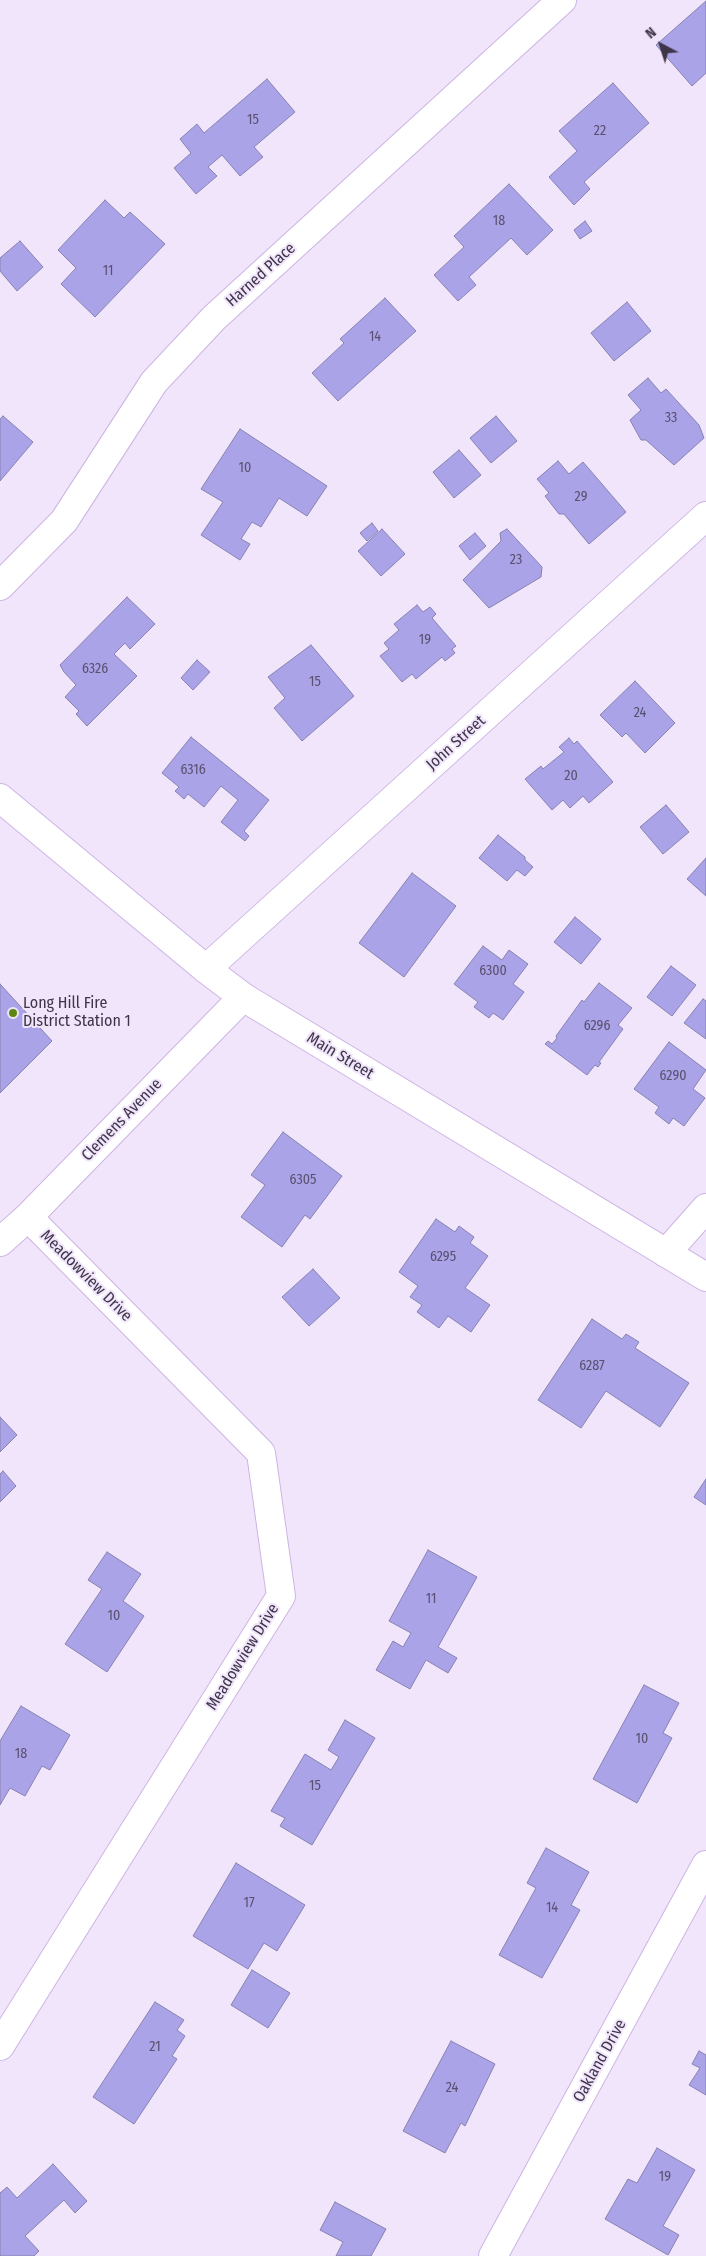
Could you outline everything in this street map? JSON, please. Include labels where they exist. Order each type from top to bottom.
[{"type":"street","name":"Harned Place","points":[[0,586],[64,521],[154,382],[214,318],[562,0]]},
{"type":"street","name":"John Street","points":[[206,969],[706,516]]},
{"type":"street","name":"Main Street","points":[[0,798],[206,969],[243,997],[706,1277]]},
{"type":"street","name":"Clemens Avenue","points":[[0,1242],[28,1217],[243,997]]},
{"type":"street","points":[[666,1253],[706,1208]]},
{"type":"street","name":"Meadowview Drive","points":[[0,2046],[281,1596],[261,1453],[28,1217]]},
{"type":"street","name":"Oakland Drive","points":[[493,2256],[706,1865]]},
{"type":"building","points":[[706,1],[706,73],[692,86],[656,45]]},
{"type":"building","points":[[267,79],[295,112],[254,147],[263,157],[240,176],[222,155],[208,167],[217,176],[196,194],[174,168],[191,153],[180,139],[197,124],[204,133]]},
{"type":"building","points":[[613,83],[649,123],[584,182],[590,189],[574,205],[549,177],[577,151],[559,131]]},
{"type":"building","points":[[509,184],[553,230],[527,255],[511,238],[469,277],[476,285],[458,301],[434,275],[464,247],[454,236]]},
{"type":"building","points":[[105,200],[124,218],[130,212],[165,244],[95,317],[61,284],[76,268],[58,250]]},
{"type":"building","points":[[585,221],[592,231],[580,239],[574,230]]},
{"type":"building","points":[[20,241],[43,267],[17,291],[0,271],[0,258]]},
{"type":"building","points":[[385,298],[416,331],[338,401],[312,373],[344,343],[340,339]]},
{"type":"building","points":[[627,302],[651,331],[614,361],[591,333]]},
{"type":"building","points":[[648,378],[661,393],[666,389],[699,425],[704,438],[674,465],[646,440],[641,440],[630,420],[641,410],[628,395]]},
{"type":"building","points":[[3,416],[33,442],[0,481],[0,419]]},
{"type":"building","points":[[496,416],[517,441],[491,463],[470,438]]},
{"type":"building","points":[[240,429],[327,486],[307,516],[279,498],[261,527],[252,522],[241,539],[250,544],[240,560],[201,535],[223,502],[201,489]]},
{"type":"building","points":[[459,450],[481,475],[454,498],[433,472]]},
{"type":"building","points":[[558,461],[569,474],[583,462],[626,512],[589,544],[564,514],[559,514],[545,496],[549,493],[537,479]]},
{"type":"building","points":[[372,523],[378,531],[367,541],[360,533]]},
{"type":"building","points":[[382,529],[405,554],[381,576],[358,551]]},
{"type":"building","points":[[507,529],[542,567],[541,577],[489,608],[463,580],[501,541],[500,533]]},
{"type":"building","points":[[475,533],[486,546],[470,560],[459,546]]},
{"type":"building","points":[[127,597],[155,624],[130,649],[125,643],[114,654],[137,676],[87,726],[76,714],[79,711],[65,697],[76,685],[60,665]]},
{"type":"building","points":[[417,605],[423,612],[430,607],[436,614],[432,618],[456,646],[452,649],[455,653],[445,661],[442,657],[416,679],[412,674],[402,682],[380,656],[389,649],[384,643],[399,630],[394,624]]},
{"type":"building","points":[[311,645],[354,696],[302,741],[274,708],[285,698],[268,677]]},
{"type":"building","points":[[197,660],[210,672],[193,690],[181,678]]},
{"type":"building","points":[[635,681],[675,723],[645,753],[626,733],[622,737],[600,715]]},
{"type":"building","points":[[191,737],[269,800],[244,831],[249,836],[245,841],[221,822],[238,800],[221,786],[204,807],[188,794],[184,799],[175,791],[179,787],[162,773]]},
{"type":"building","points":[[569,738],[574,744],[577,741],[613,782],[589,803],[583,796],[570,808],[563,800],[552,810],[525,779],[541,766],[543,769],[564,752],[559,747]]},
{"type":"building","points":[[666,805],[689,832],[663,854],[640,827]]},
{"type":"building","points":[[498,835],[525,857],[525,860],[533,867],[525,876],[517,870],[507,881],[479,858]]},
{"type":"building","points":[[706,858],[706,896],[687,879]]},
{"type":"building","points":[[412,873],[456,906],[404,977],[359,943]]},
{"type":"building","points":[[575,917],[601,939],[581,964],[554,942]]},
{"type":"building","points":[[483,946],[502,960],[509,950],[528,964],[513,984],[524,992],[503,1020],[493,1013],[489,1018],[474,1007],[478,1002],[454,984]]},
{"type":"building","points":[[671,966],[696,985],[672,1016],[647,997]]},
{"type":"building","points":[[599,983],[632,1008],[618,1025],[623,1029],[599,1062],[601,1063],[598,1067],[595,1065],[587,1075],[545,1044],[548,1041],[552,1044],[582,1000],[584,1002]]},
{"type":"building","name":"Long Hill Fire District Station 1","points":[[0,984],[52,1041],[0,1093]]},
{"type":"building","points":[[703,999],[706,1001],[706,1039],[684,1023]]},
{"type":"building","points":[[669,1042],[706,1070],[693,1089],[705,1098],[684,1126],[673,1118],[669,1124],[655,1113],[659,1107],[634,1089]]},
{"type":"building","points":[[283,1132],[342,1176],[310,1219],[305,1215],[282,1247],[241,1217],[265,1185],[251,1175]]},
{"type":"building","points":[[436,1219],[455,1232],[459,1226],[474,1237],[470,1243],[488,1256],[465,1288],[490,1305],[471,1332],[448,1316],[439,1328],[417,1312],[422,1305],[410,1297],[418,1286],[399,1272]]},
{"type":"building","points":[[313,1269],[340,1298],[309,1326],[282,1297]]},
{"type":"building","points":[[592,1319],[622,1339],[626,1334],[639,1342],[635,1348],[689,1383],[660,1427],[606,1391],[581,1428],[538,1400]]},
{"type":"building","points":[[0,1417],[17,1435],[0,1452]]},
{"type":"building","points":[[3,1471],[16,1486],[0,1502],[0,1474]]},
{"type":"building","points":[[706,1479],[706,1505],[694,1497]]},
{"type":"building","points":[[428,1550],[477,1577],[438,1647],[457,1658],[448,1673],[426,1660],[410,1689],[376,1670],[393,1641],[403,1647],[411,1633],[389,1621]]},
{"type":"building","points":[[107,1552],[141,1574],[123,1601],[144,1616],[107,1672],[65,1644],[102,1589],[88,1580]]},
{"type":"building","points":[[644,1685],[679,1703],[663,1733],[672,1738],[637,1803],[593,1779]]},
{"type":"building","points":[[21,1706],[70,1735],[50,1770],[42,1766],[25,1796],[10,1788],[0,1805],[0,1741]]},
{"type":"building","points":[[345,1720],[375,1738],[312,1845],[280,1826],[285,1818],[271,1811],[305,1754],[331,1770],[339,1757],[328,1750]]},
{"type":"building","points":[[546,1848],[589,1872],[571,1905],[580,1910],[542,1978],[499,1955],[536,1888],[527,1883]]},
{"type":"building","points":[[236,1863],[305,1905],[277,1951],[264,1943],[248,1969],[193,1936]]},
{"type":"building","points":[[252,1970],[290,1993],[268,2028],[231,2005]]},
{"type":"building","points":[[155,2002],[184,2020],[177,2030],[185,2036],[172,2056],[177,2059],[134,2124],[93,2097]]},
{"type":"building","points":[[451,2041],[495,2064],[465,2126],[461,2123],[445,2153],[403,2131]]},
{"type":"building","points":[[699,2051],[706,2055],[706,2095],[689,2085],[700,2068],[692,2064]]},
{"type":"building","points":[[657,2148],[695,2170],[663,2226],[679,2235],[668,2255],[605,2219],[628,2179],[637,2183]]},
{"type":"building","points":[[53,2164],[87,2201],[75,2213],[64,2200],[25,2236],[39,2251],[34,2256],[0,2256],[0,2193],[7,2187],[17,2198]]},
{"type":"building","points":[[335,2202],[386,2229],[371,2256],[336,2256],[343,2242],[320,2230]]},
{"type":"place","name":"Long Hill Fire District Station 1","points":[[13,1013]]}]
